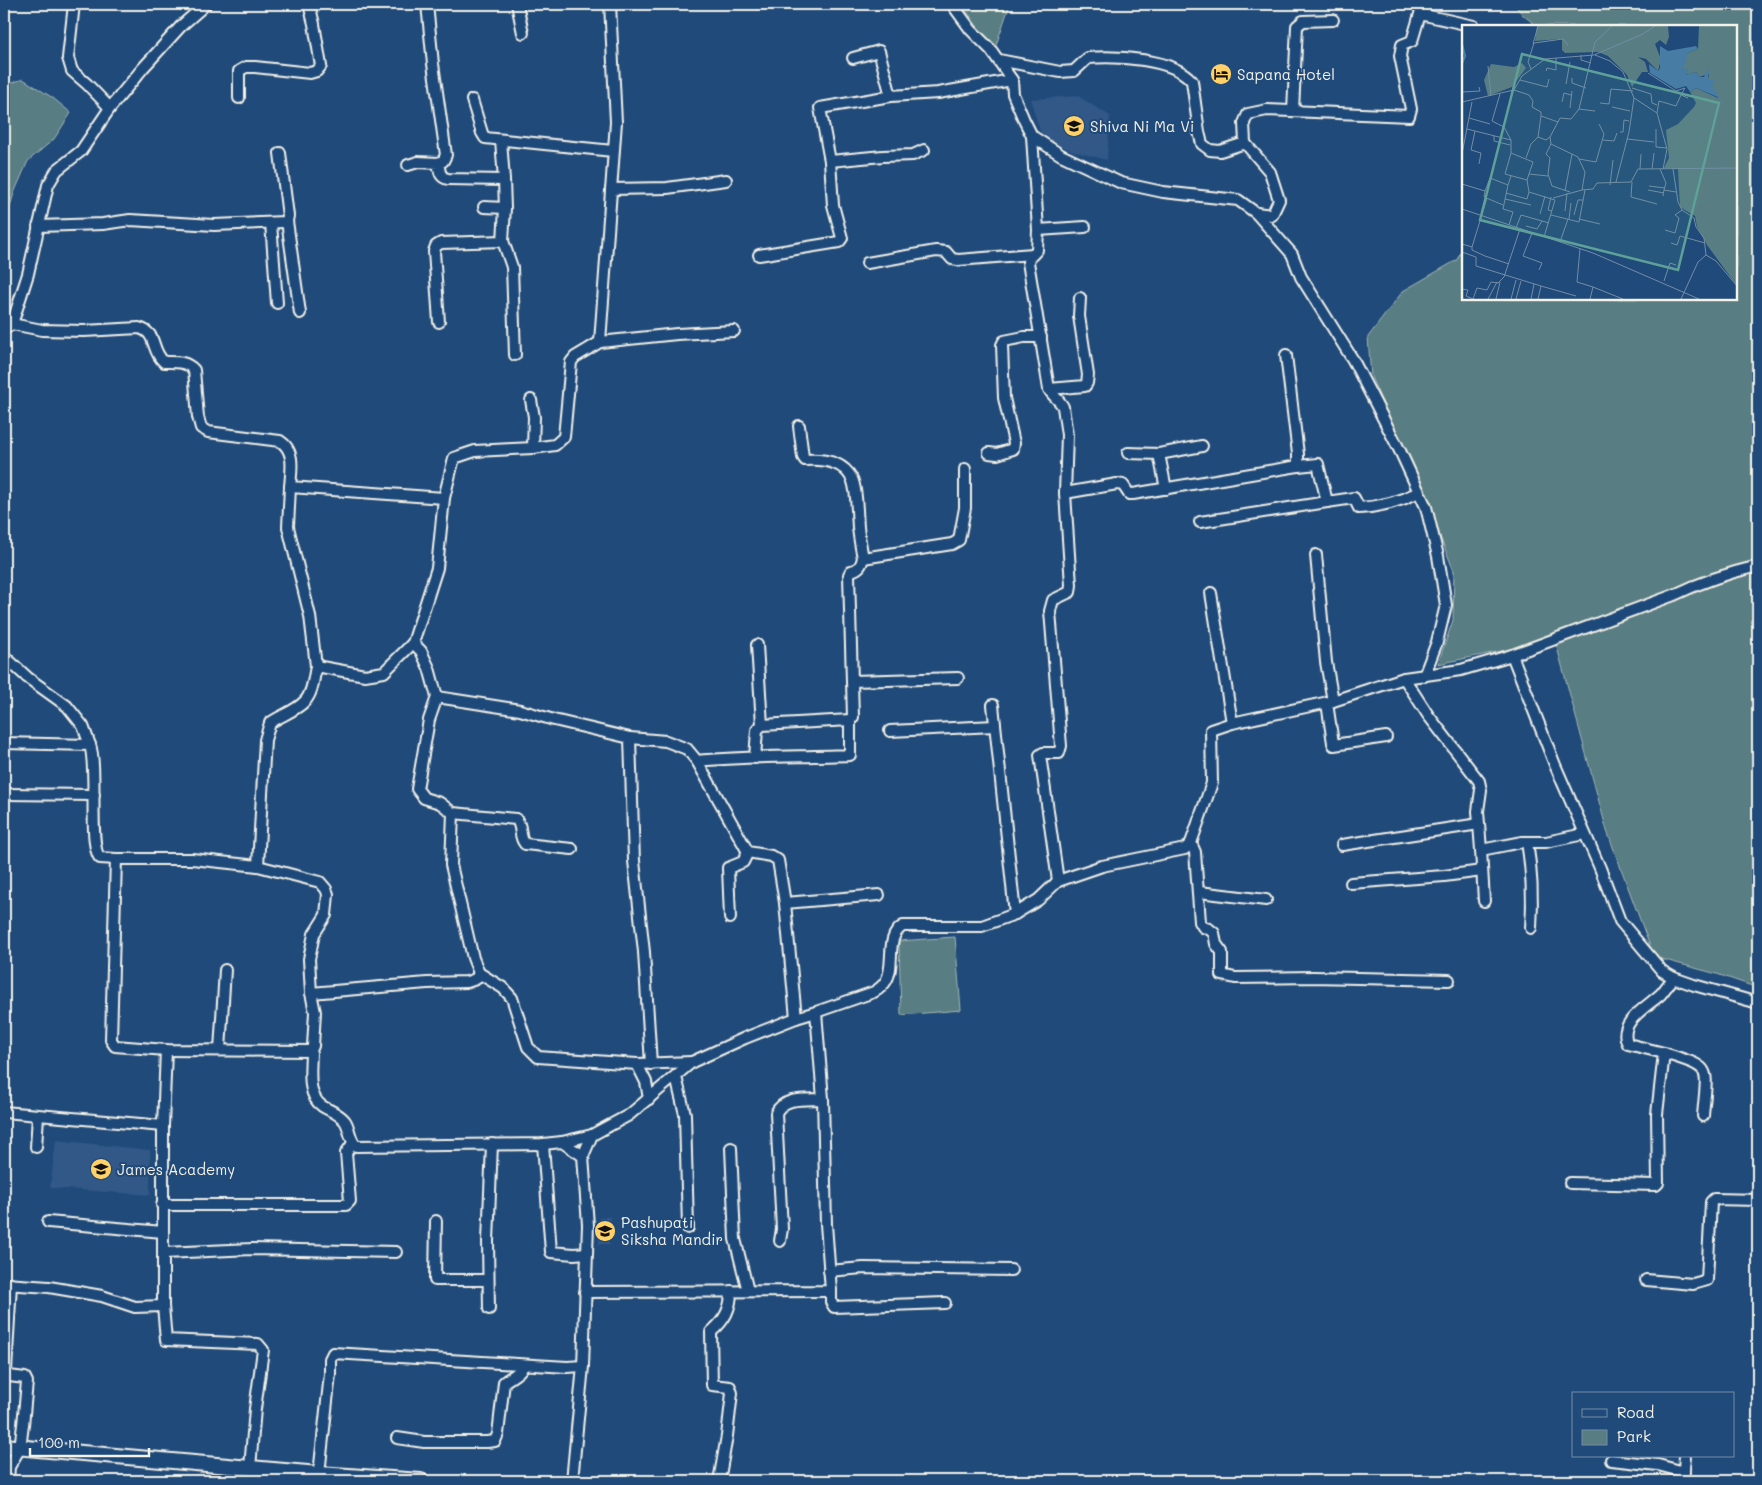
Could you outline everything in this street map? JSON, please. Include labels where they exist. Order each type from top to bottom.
[{"type":"main road","points":[[4,1446],[319,1474],[352,1479],[421,1481]]},
{"type":"street","points":[[74,4],[68,58],[72,71],[110,108]]},
{"type":"street","points":[[206,4],[181,26],[142,68],[110,108],[80,151],[57,170],[52,178],[48,185],[28,274],[8,326],[84,332],[139,328],[145,330],[151,334],[156,351],[164,362],[183,362],[189,364],[194,370],[198,417],[201,428],[208,432],[280,441],[286,445],[291,455],[288,526],[310,616],[316,666],[306,700],[296,709],[270,723],[265,740],[258,866]]},
{"type":"street","points":[[239,98],[239,71],[242,68],[255,67],[310,73],[316,71],[321,66],[309,4]]},
{"type":"street","points":[[408,165],[418,162],[438,164],[443,161],[446,155],[433,64],[427,4]]},
{"type":"street","points":[[517,4],[523,34]]},
{"type":"street","points":[[600,342],[616,122],[610,4]]},
{"type":"street","points":[[952,4],[971,30],[999,60],[1012,80],[1013,94],[1032,136],[1038,230],[1037,250],[1029,258],[1028,262],[1042,337],[1049,389],[1063,407],[1067,435],[1065,493],[1071,586],[1070,592],[1053,600],[1050,611],[1061,746],[1058,753],[1043,753],[1040,755],[1058,881]]},
{"type":"street","points":[[1256,212],[1272,215],[1279,200],[1270,172],[1245,143],[1244,123],[1248,114],[1267,110],[1409,116],[1411,109],[1400,56],[1402,45],[1412,41],[1424,4]]},
{"type":"street","points":[[1420,14],[1470,25]]},
{"type":"street","points":[[1292,111],[1297,26],[1303,21],[1333,20]]},
{"type":"street","points":[[853,58],[879,51],[891,96]]},
{"type":"street","points":[[999,60],[1060,72],[1074,71],[1088,58],[1106,57],[1144,61],[1170,67],[1187,75],[1192,81],[1198,132],[1202,144],[1210,150],[1220,151],[1245,143]]},
{"type":"street","points":[[759,255],[839,242],[842,238],[833,205],[830,161],[820,108],[891,96],[938,93],[1012,80]]},
{"type":"street","points":[[472,100],[485,138],[613,151]]},
{"type":"street","points":[[1032,136],[1060,155],[1121,183],[1163,192],[1238,200],[1256,212],[1292,254],[1301,277],[1354,360],[1426,507],[1438,556],[1446,605],[1437,642],[1424,676]]},
{"type":"street","points":[[501,140],[505,208],[503,241],[512,267],[515,356]]},
{"type":"street","points":[[830,161],[883,156],[913,156],[924,150]]},
{"type":"street","points":[[280,153],[300,313]]},
{"type":"street","points":[[438,164],[440,175],[444,178],[504,180]]},
{"type":"street","points":[[611,189],[667,188],[726,180]]},
{"type":"street","points":[[484,206],[505,208]]},
{"type":"street","points":[[38,226],[103,224],[130,220],[214,225],[287,221]]},
{"type":"street","points":[[271,223],[277,303]]},
{"type":"street","points":[[1038,230],[1085,227]]},
{"type":"street","points":[[439,322],[434,251],[436,246],[441,243],[503,241]]},
{"type":"street","points":[[867,263],[936,251],[946,252],[952,259],[958,260],[1033,254]]},
{"type":"street","points":[[1049,389],[1084,386],[1087,383],[1088,375],[1079,316],[1080,298]]},
{"type":"street","points":[[316,666],[365,675],[384,672],[413,643],[436,568],[444,498],[454,458],[475,451],[556,445],[564,437],[571,362],[575,357],[600,342],[677,334],[734,331]]},
{"type":"street","points":[[989,453],[996,454],[1013,449],[1014,443],[1004,398],[1002,344],[1004,341],[1012,338],[1042,337]]},
{"type":"street","points":[[1286,355],[1298,466]]},
{"type":"street","points":[[531,400],[534,418],[533,448]]},
{"type":"street","points":[[697,761],[850,755],[850,720],[853,717],[849,576],[851,571],[861,566],[863,558],[852,477],[844,469],[827,461],[806,460],[803,457],[799,426]]},
{"type":"street","points":[[1128,453],[1159,454],[1202,446]]},
{"type":"street","points":[[1159,454],[1166,489]]},
{"type":"street","points":[[1065,493],[1117,484],[1123,485],[1129,494],[1318,464],[1327,502]]},
{"type":"street","points":[[863,558],[952,544],[959,540],[965,508],[965,468]]},
{"type":"street","points":[[290,487],[444,498]]},
{"type":"street","points":[[1200,522],[1354,498],[1359,508],[1367,508],[1407,498],[1419,492]]},
{"type":"street","points":[[1316,555],[1332,742],[1334,745],[1386,737]]},
{"type":"street","points":[[4,656],[28,678],[67,706],[83,726],[90,745],[93,764],[94,831],[97,855],[100,858],[192,859],[258,866],[320,882],[326,889],[328,894],[326,915],[314,934],[309,959],[315,1018],[314,1046],[311,1050],[311,1088],[316,1100],[345,1121],[353,1143],[356,1146],[543,1144],[592,1135],[629,1115],[692,1062],[796,1018],[874,992],[883,986],[888,979],[893,937],[897,930],[903,926],[982,926],[1015,914],[1038,900],[1058,881],[1102,866],[1185,849],[1191,843],[1212,783],[1211,730],[1232,723],[1330,702],[1404,678],[1461,670],[1512,655],[1674,595],[1700,583],[1728,573],[1758,566]]},
{"type":"street","points":[[1211,593],[1232,723]]},
{"type":"street","points":[[413,643],[421,651],[430,668],[437,697],[429,720],[417,789],[424,798],[440,803],[453,813],[516,819],[520,826],[520,837],[525,844],[572,849]]},
{"type":"street","points":[[758,645],[762,724]]},
{"type":"street","points":[[1512,655],[1555,765],[1600,868],[1620,921],[1662,971],[1674,978],[1694,985],[1758,1003]]},
{"type":"street","points":[[852,681],[958,678]]},
{"type":"street","points":[[1404,678],[1428,715],[1479,781],[1481,790],[1478,811],[1484,901]]},
{"type":"street","points":[[437,697],[520,710],[630,738],[666,741],[687,749],[697,761],[748,852]]},
{"type":"street","points":[[993,705],[1015,914]]},
{"type":"street","points":[[754,758],[756,730],[762,724],[850,720]]},
{"type":"street","points":[[890,731],[995,726]]},
{"type":"street","points":[[630,738],[634,861],[644,952],[651,1064]]},
{"type":"street","points":[[4,743],[90,745]]},
{"type":"street","points":[[4,794],[94,795]]},
{"type":"street","points":[[453,813],[451,865],[473,958],[479,973],[503,988],[512,998],[528,1047],[538,1057],[637,1064],[692,1062]]},
{"type":"street","points":[[1342,845],[1479,824]]},
{"type":"street","points":[[1481,850],[1527,842],[1546,842],[1584,834]]},
{"type":"street","points":[[1527,842],[1531,863],[1531,928]]},
{"type":"street","points":[[1191,843],[1195,852],[1200,922],[1203,927],[1209,928],[1214,932],[1216,944],[1222,952],[1222,975],[1235,978],[1313,977],[1448,980]]},
{"type":"street","points":[[748,852],[771,856],[778,860],[785,903],[796,1018]]},
{"type":"street","points":[[730,918],[728,868],[743,862],[748,852]]},
{"type":"street","points":[[116,859],[111,1040],[115,1046],[166,1050],[311,1050]]},
{"type":"street","points":[[1350,882],[1444,876],[1482,871]]},
{"type":"street","points":[[1199,892],[1266,900]]},
{"type":"street","points":[[785,903],[879,895]]},
{"type":"street","points":[[220,1050],[225,970]]},
{"type":"street","points":[[311,993],[427,983],[467,982],[476,979],[479,973]]},
{"type":"street","points":[[1674,978],[1662,993],[1636,1015],[1626,1031],[1627,1042],[1628,1044],[1700,1065],[1706,1072],[1703,1116]]},
{"type":"street","points":[[816,1012],[823,1099],[826,1224],[831,1302],[834,1307],[946,1303]]},
{"type":"street","points":[[166,1050],[162,1206],[164,1253],[163,1306],[166,1340],[258,1344],[262,1350],[254,1409],[250,1468]]},
{"type":"street","points":[[1570,1183],[1656,1186],[1658,1183],[1657,1114],[1664,1053]]},
{"type":"street","points":[[637,1064],[646,1082],[649,1098]]},
{"type":"street","points":[[676,1077],[685,1114],[688,1228]]},
{"type":"street","points":[[780,1241],[782,1229],[776,1113],[779,1106],[786,1102],[823,1099]]},
{"type":"street","points":[[4,1112],[163,1126]]},
{"type":"street","points":[[36,1147],[38,1116]]},
{"type":"street","points":[[572,1481],[583,1366],[588,1225],[583,1156],[592,1135]]},
{"type":"street","points":[[562,1142],[583,1156]]},
{"type":"street","points":[[162,1206],[346,1205],[350,1201],[346,1153],[353,1143]]},
{"type":"street","points":[[489,1309],[488,1280],[492,1144]]},
{"type":"street","points":[[543,1144],[551,1252],[586,1253]]},
{"type":"street","points":[[730,1148],[735,1239],[748,1291]]},
{"type":"street","points":[[1646,1280],[1693,1284],[1707,1280],[1711,1202],[1714,1199],[1758,1200]]},
{"type":"street","points":[[436,1221],[435,1280],[488,1280]]},
{"type":"street","points":[[48,1222],[163,1232]]},
{"type":"street","points":[[164,1253],[252,1249],[396,1252]]},
{"type":"street","points":[[829,1271],[863,1268],[1011,1270]]},
{"type":"street","points":[[8,1481],[9,1467],[20,1448],[27,1382],[25,1378],[9,1376],[6,1371],[7,1284],[49,1287],[102,1296],[135,1307],[163,1306]]},
{"type":"street","points":[[719,1481],[732,1393],[730,1387],[712,1385],[711,1332],[722,1320],[731,1305],[731,1291]]},
{"type":"street","points":[[585,1292],[831,1291]]},
{"type":"street","points":[[319,1474],[330,1359],[333,1353],[524,1365],[583,1366]]},
{"type":"street","points":[[397,1438],[424,1442],[495,1441],[498,1434],[504,1382],[514,1377],[524,1365]]},
{"type":"street","points":[[1611,1460],[1648,1460],[1684,1476],[1685,1458]]},
{"type":"shaded area","name":"Shiva Ni Ma Vi","points":[[1078,96],[1110,116],[1107,160],[1072,151],[1042,137],[1030,99]]},
{"type":"shaded area","name":"James Academy","points":[[56,1140],[150,1150],[150,1195],[50,1188]]},
{"type":"shaded area","name":"Pashupati Siksha Mandir","points":[[600,1217],[610,1217],[609,1244],[599,1244]]},
{"type":"green space","points":[[962,4],[1010,4],[994,51]]},
{"type":"green space","points":[[1514,4],[1758,4],[1758,988],[1717,974],[1654,957],[1607,831],[1555,640],[1438,664],[1453,620],[1454,571],[1420,487],[1371,377],[1368,337],[1403,291],[1457,260],[1462,248],[1462,300],[1737,300],[1737,25],[1536,25],[1523,15]]},
{"type":"green space","points":[[23,79],[53,98],[71,113],[54,139],[28,161],[14,193],[4,228],[4,93],[6,85]]},
{"type":"green space","points":[[955,937],[961,1010],[901,1015],[899,941]]},
{"type":"place","name":"Sapana Hotel","points":[[1221,74]]},
{"type":"place","name":"Shiva Ni Ma Vi","points":[[1074,126]]},
{"type":"place","name":"James Academy","points":[[101,1169]]},
{"type":"place","name":"Pashupati Siksha Mandir","points":[[605,1231]]}]
